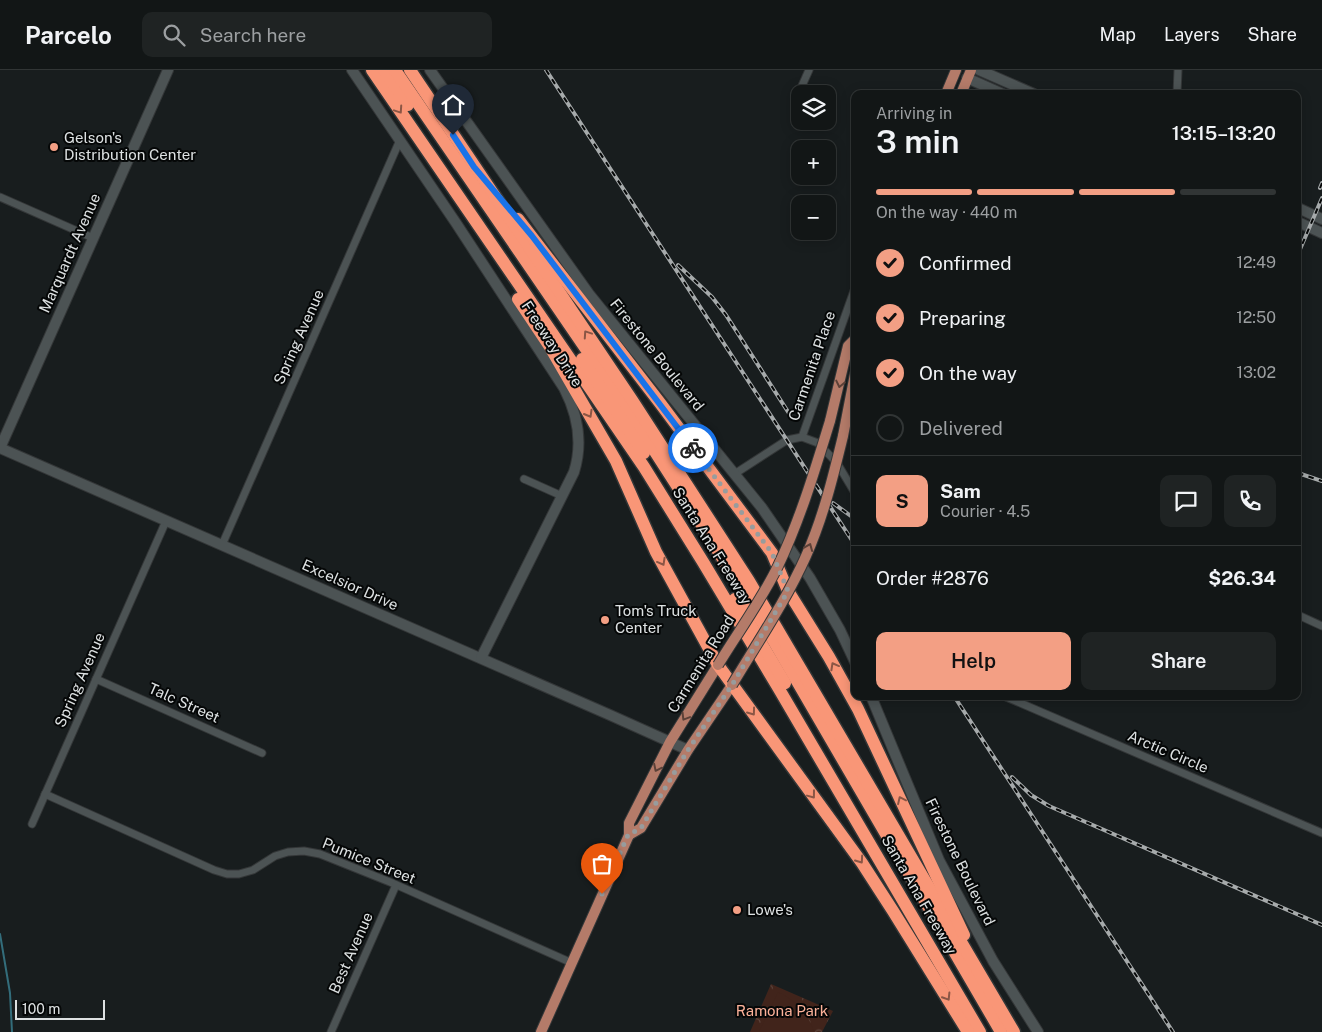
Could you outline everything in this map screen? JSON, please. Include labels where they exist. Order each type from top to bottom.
[{"type":"highway","name":"Santa Ana Freeway","points":[[372,70],[644,467],[843,798],[980,1032]]},
{"type":"highway","points":[[384,70],[596,381],[690,525],[766,650],[990,1032]]},
{"type":"highway","points":[[395,70],[636,422],[690,506],[772,638],[1001,1032]]},
{"type":"highway","name":"Santa Ana Freeway","points":[[410,70],[637,408],[749,580],[952,929],[1015,1032]]},
{"type":"highway","points":[[436,164],[489,254],[550,347],[592,418],[616,461],[656,552],[718,665],[862,863],[968,1032]]},
{"type":"highway","points":[[474,167],[532,236],[772,553],[788,591],[851,696]]},
{"type":"highway","points":[[853,700],[960,928],[993,985],[1015,1032]]},
{"type":"main road","points":[[947,90],[953,71],[969,74],[963,90]]},
{"type":"main road","name":"Carmenita Road","points":[[541,1032],[628,835],[630,824],[670,742],[778,567],[805,501],[830,421],[848,346],[851,343]]},
{"type":"main road","name":"Carmenita Road","points":[[628,835],[641,828],[688,750],[732,685],[788,591],[821,518],[843,436],[851,395]]},
{"type":"street","name":"Marquardt Avenue","points":[[0,449],[168,70]]},
{"type":"street","name":"Freeway Drive","points":[[352,70],[456,223],[571,401],[577,421],[578,450],[574,472],[481,658]]},
{"type":"street","name":"Firestone Boulevard","points":[[430,70],[589,294],[736,473],[762,508],[801,564],[840,630],[851,653]]},
{"type":"street","points":[[802,85],[808,70]]},
{"type":"street","points":[[979,70],[1025,90]]},
{"type":"street","points":[[1177,90],[1178,70]]},
{"type":"street","points":[[969,74],[996,90]]},
{"type":"street","name":"Spring Avenue","points":[[222,545],[400,140]]},
{"type":"street","points":[[0,197],[93,238]]},
{"type":"street","points":[[1301,209],[1322,219]]},
{"type":"street","points":[[1301,223],[1322,233]]},
{"type":"street","name":"Carmenita Place","points":[[736,473],[787,440],[802,437],[851,299]]},
{"type":"street","points":[[802,437],[818,443],[851,477]]},
{"type":"street","name":"Excelsior Drive","points":[[0,449],[688,750]]},
{"type":"street","points":[[524,479],[562,496]]},
{"type":"street","name":"Spring Avenue","points":[[32,824],[166,520]]},
{"type":"street","points":[[1301,616],[1322,626]]},
{"type":"street","name":"Talc Street","points":[[96,679],[262,753]]},
{"type":"street","name":"Firestone Boulevard","points":[[873,700],[939,860],[993,961],[1038,1032]]},
{"type":"street","name":"Arctic Circle","points":[[1013,700],[1322,834]]},
{"type":"street","name":"Pumice Street","points":[[45,794],[221,872],[239,874],[253,870],[275,856],[288,852],[304,851],[320,854],[396,885],[572,963]]},
{"type":"street","name":"Best Avenue","points":[[331,1032],[396,885]]},
{"type":"green space","name":"Ramona Park","points":[[771,984],[833,1011],[822,1032],[750,1032]]},
{"type":"green space","points":[[778,992],[791,1000],[805,1013],[814,1032],[759,1032]]},
{"type":"waterway","points":[[0,934],[10,993],[12,1032]]},
{"type":"railway","points":[[546,70],[851,539]]},
{"type":"railway","points":[[1320,188],[1322,183]]},
{"type":"railway","points":[[1301,247],[1322,198]]},
{"type":"railway","points":[[678,265],[712,297],[726,315],[792,418]]},
{"type":"railway","points":[[1301,474],[1322,481]]},
{"type":"railway","points":[[833,503],[851,516]]},
{"type":"railway","points":[[957,700],[1173,1032]]},
{"type":"railway","points":[[1012,777],[1031,795],[1049,806],[1322,925]]},
{"type":"way so far","points":[[602,894],[628,835],[641,828],[688,750],[732,685],[788,591],[772,553],[693,448]]},
{"type":"place","name":"Gelson's Distribution Center","points":[[54,147]]},
{"type":"place","name":"Tom's Truck Center","points":[[605,620]]},
{"type":"place","name":"Lowe's","points":[[737,910]]},
{"type":"route","points":[[453,135],[474,167],[532,236],[693,448]]}]
